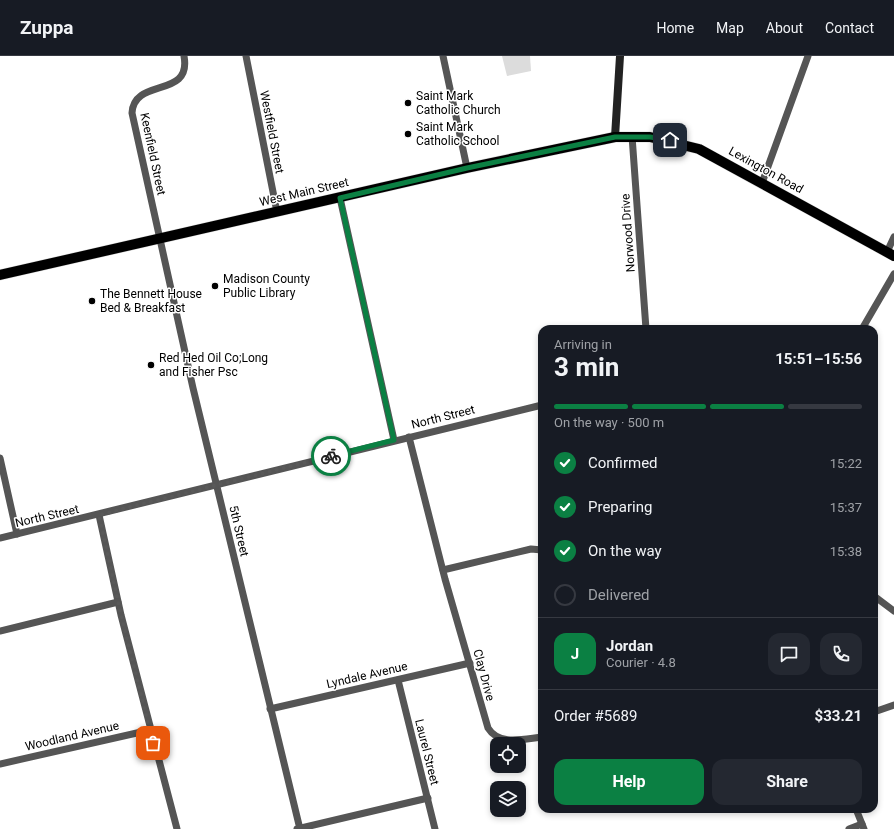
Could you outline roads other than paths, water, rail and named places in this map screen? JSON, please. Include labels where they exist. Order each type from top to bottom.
[{"type":"main road","points":[[615,137],[620,56]]},
{"type":"main road","name":"Lexington Road","points":[[615,137],[632,136],[670,140],[699,149],[891,254]]},
{"type":"main road","name":"West Main Street","points":[[0,275],[467,168],[615,137]]},
{"type":"street","name":"Keenfield Street","points":[[160,238],[132,113],[132,106],[144,93],[176,82],[181,78],[185,71],[184,56]]},
{"type":"street","name":"Westfield Street","points":[[246,56],[277,212]]},
{"type":"street","points":[[443,56],[467,168]]},
{"type":"street","points":[[762,183],[808,56]]},
{"type":"street","name":"Norwood Drive","points":[[632,136],[646,325]]},
{"type":"street","points":[[340,198],[394,440]]},
{"type":"street","points":[[891,254],[894,237]]},
{"type":"street","name":"5th Street","points":[[160,238],[193,388],[299,829]]},
{"type":"street","points":[[864,325],[894,274]]},
{"type":"street","name":"North Street","points":[[0,538],[99,515],[394,440],[538,406]]},
{"type":"street","name":"Clay Drive","points":[[409,437],[443,570],[483,714],[492,734],[498,738],[505,740],[538,737]]},
{"type":"street","points":[[0,458],[17,534]]},
{"type":"street","points":[[99,515],[118,602],[176,829]]},
{"type":"street","points":[[443,570],[531,549],[538,550]]},
{"type":"street","points":[[878,599],[894,611]]},
{"type":"street","points":[[0,631],[118,602]]},
{"type":"street","name":"Lyndale Avenue","points":[[270,709],[470,663]]},
{"type":"street","name":"Laurel Street","points":[[398,680],[435,829]]},
{"type":"street","points":[[878,711],[894,705]]},
{"type":"street","name":"Woodland Avenue","points":[[0,764],[150,730]]},
{"type":"street","points":[[299,829],[428,798]]},
{"type":"street","points":[[849,829],[863,826],[858,813]]},
{"type":"place","name":"Saint Mark Catholic Church","points":[[408,103]]},
{"type":"place","name":"Saint Mark Catholic School","points":[[408,134]]},
{"type":"place","name":"Madison County Public Library","points":[[215,286]]},
{"type":"place","name":"The Bennett House Bed & Breakfast","points":[[92,301]]},
{"type":"place","name":"Red Hed Oil Co;Long and Fisher Psc","points":[[151,365]]}]
